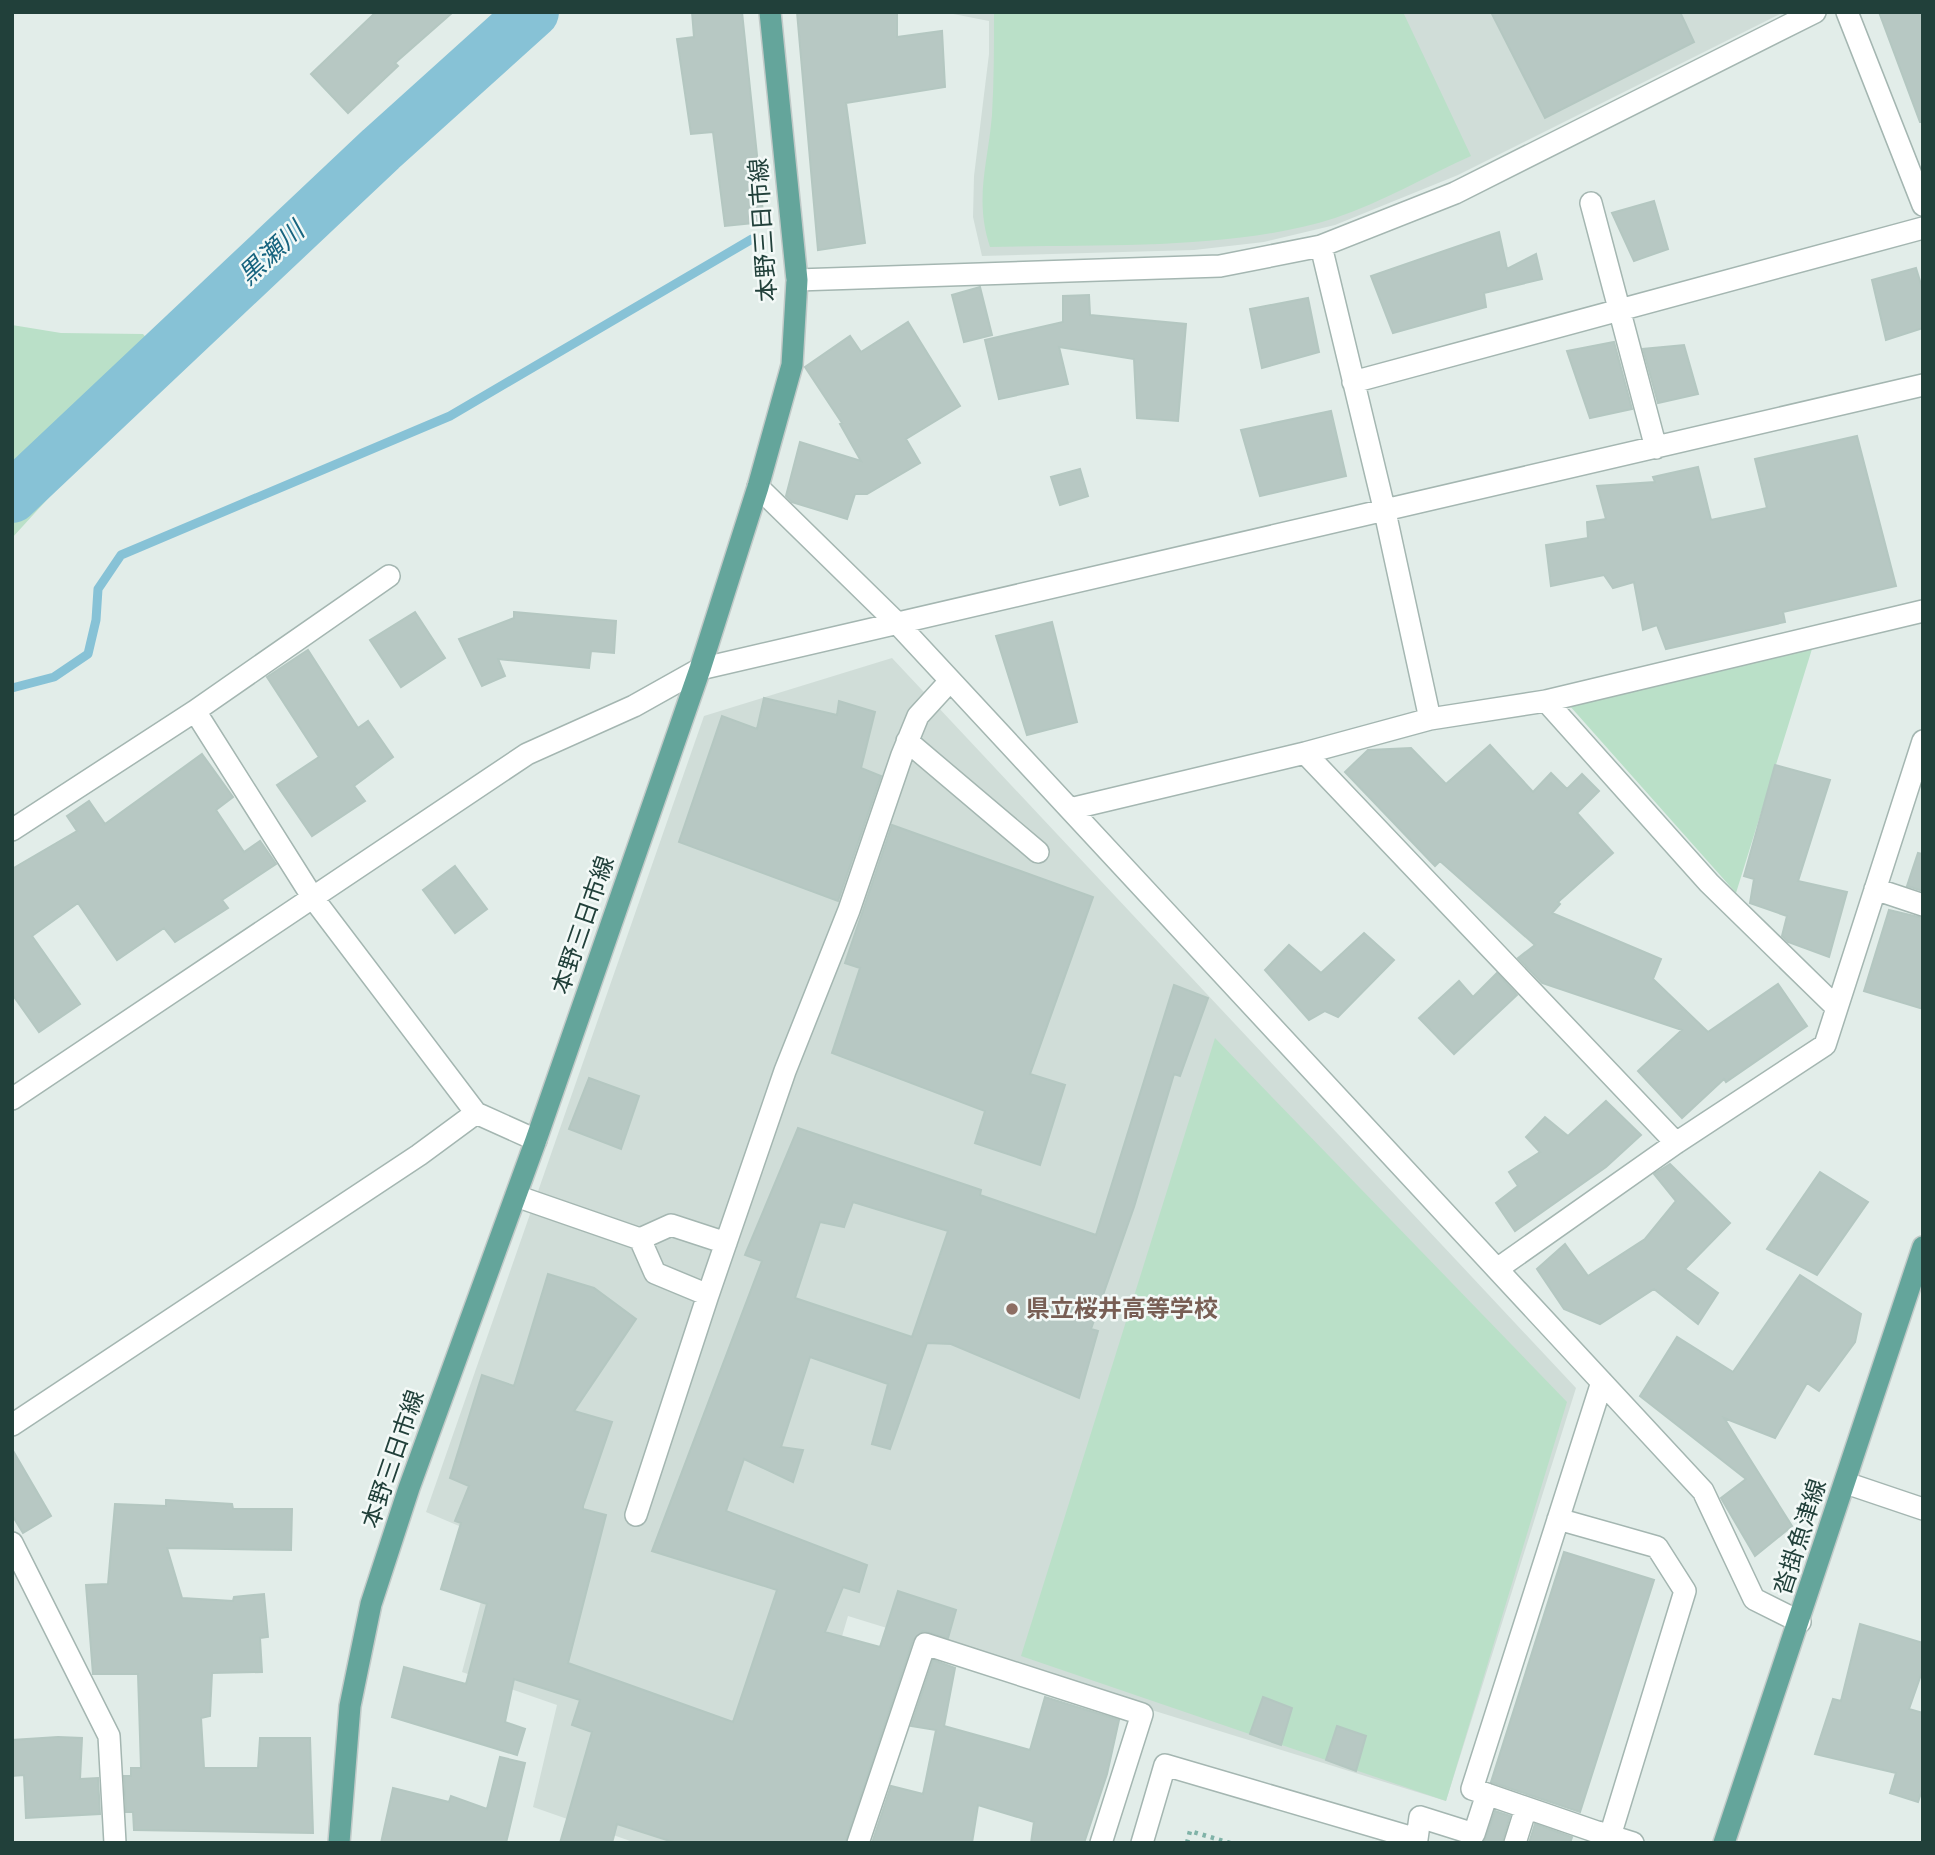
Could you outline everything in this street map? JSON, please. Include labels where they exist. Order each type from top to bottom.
[{"type":"main road","name":"本野三日市線","points":[[339,1843],[350,1706],[371,1604],[409,1488],[536,1140],[700,669],[758,487],[792,365],[797,280],[770,12]]},
{"type":"main road","name":"沓掛魚津線","points":[[1724,1843],[1923,1247]]},
{"type":"street","points":[[797,280],[1220,266],[1321,246],[1455,193],[1815,12]]},
{"type":"street","points":[[1847,12],[1923,205]]},
{"type":"street","points":[[1591,203],[1656,448]]},
{"type":"street","points":[[1353,382],[1923,228]]},
{"type":"street","points":[[1321,246],[1385,512],[1430,719]]},
{"type":"street","points":[[16,1088],[313,898],[527,754],[634,706],[700,669],[1923,385]]},
{"type":"street","points":[[758,487],[898,624],[1703,1491],[1754,1599],[1800,1622]]},
{"type":"street","points":[[12,830],[195,711],[389,576]]},
{"type":"street","points":[[1070,809],[1306,753],[1430,719],[1546,701],[1923,611]]},
{"type":"street","points":[[636,1515],[785,1071],[849,910],[907,741],[918,716],[950,681]]},
{"type":"street","points":[[1546,701],[1709,883],[1836,1007]]},
{"type":"street","points":[[195,711],[313,898],[475,1113],[536,1140]]},
{"type":"street","points":[[907,741],[1038,852]]},
{"type":"street","points":[[1497,1269],[1676,1143],[1825,1045],[1923,741]]},
{"type":"street","points":[[1306,753],[1676,1143]]},
{"type":"street","points":[[1875,889],[1923,905]]},
{"type":"street","points":[[12,1425],[419,1154],[475,1113]]},
{"type":"street","points":[[516,1196],[640,1239],[671,1225],[726,1242]]},
{"type":"street","points":[[640,1239],[655,1273],[708,1295]]},
{"type":"street","points":[[1602,1382],[1472,1789],[1600,1837],[1633,1843]]},
{"type":"street","points":[[1846,1483],[1923,1508]]},
{"type":"street","points":[[1559,1519],[1657,1547],[1685,1591],[1600,1837]]},
{"type":"street","points":[[12,1543],[110,1736],[115,1843]]},
{"type":"street","points":[[858,1843],[925,1644],[1142,1714],[1101,1843]]},
{"type":"street","points":[[1142,1843],[1165,1765],[1416,1841],[1420,1817],[1474,1834],[1487,1794]]},
{"type":"street","points":[[1515,1843],[1526,1808]]},
{"type":"path","points":[[1187,1843],[1190,1831],[1230,1843]]},
{"type":"shaded area","points":[[943,12],[1784,12],[1458,175],[1335,225],[1264,242],[1194,250],[982,256],[973,217],[974,176],[989,54],[989,21]]},
{"type":"shaded area","points":[[892,658],[1576,1388],[1446,1801],[848,1616],[781,1843],[636,1843],[533,1807],[557,1705],[462,1672],[497,1542],[426,1512],[704,716]]},
{"type":"green space","points":[[994,12],[1403,12],[1471,156],[1369,205],[1295,229],[1253,236],[1164,244],[990,247],[985,229],[983,197],[992,115]]},
{"type":"green space","points":[[12,325],[61,333],[143,334],[176,373],[86,457],[12,538]]},
{"type":"green space","points":[[1812,649],[1736,893],[1569,705]]},
{"type":"green space","points":[[1215,1038],[1567,1402],[1446,1801],[1021,1656]]},
{"type":"building","points":[[376,12],[453,12],[395,63],[398,66],[348,113],[311,74]]},
{"type":"building","points":[[692,12],[742,12],[764,222],[725,226],[713,132],[691,134],[677,39],[694,37]]},
{"type":"building","points":[[797,12],[897,12],[897,37],[942,31],[945,87],[846,103],[865,243],[818,250]]},
{"type":"building","points":[[1491,12],[1680,12],[1694,42],[1545,118]]},
{"type":"building","points":[[1879,12],[1923,12],[1923,122],[1920,122]]},
{"type":"building","points":[[1654,201],[1668,249],[1634,261],[1612,213]]},
{"type":"building","points":[[1499,232],[1507,269],[1536,254],[1542,279],[1484,293],[1486,307],[1393,333],[1371,276]]},
{"type":"building","points":[[1916,268],[1923,291],[1923,328],[1886,340],[1872,280]]},
{"type":"building","points":[[980,287],[992,335],[964,342],[952,295]]},
{"type":"building","points":[[1089,295],[1090,315],[1186,324],[1178,421],[1137,418],[1134,359],[1059,347],[1068,384],[999,399],[985,340],[1063,322],[1063,296]]},
{"type":"building","points":[[1308,298],[1319,352],[1262,368],[1250,309]]},
{"type":"building","points":[[908,322],[960,406],[906,439],[920,463],[867,494],[855,494],[847,519],[792,502],[786,496],[800,442],[861,461],[840,424],[842,423],[805,367],[850,336],[861,352]]},
{"type":"building","points":[[1614,342],[1632,409],[1590,418],[1567,351]]},
{"type":"building","points":[[1684,345],[1698,394],[1658,403],[1643,349]]},
{"type":"building","points":[[1331,411],[1346,476],[1260,496],[1241,430]]},
{"type":"building","points":[[1857,436],[1896,586],[1783,612],[1785,622],[1666,649],[1657,625],[1643,630],[1634,582],[1613,588],[1604,575],[1551,586],[1546,545],[1588,538],[1587,522],[1606,519],[1597,486],[1655,482],[1653,477],[1698,467],[1711,520],[1767,508],[1755,459]]},
{"type":"building","points":[[1080,469],[1088,496],[1060,505],[1051,477]]},
{"type":"building","points":[[415,612],[445,658],[401,687],[370,640]]},
{"type":"building","points":[[514,612],[616,621],[614,653],[591,651],[589,668],[498,659],[505,676],[482,686],[459,639],[514,618]]},
{"type":"building","points":[[1052,622],[1077,722],[1027,735],[996,636]]},
{"type":"building","points":[[308,650],[358,728],[368,721],[393,757],[354,786],[365,801],[312,836],[277,785],[319,757],[267,677]]},
{"type":"building","points":[[764,698],[837,715],[839,701],[875,712],[861,768],[881,776],[838,901],[679,842],[722,716],[757,729]]},
{"type":"building","points":[[1490,745],[1533,792],[1551,773],[1567,789],[1582,774],[1599,791],[1577,813],[1613,853],[1558,902],[1560,904],[1552,913],[1661,959],[1653,979],[1708,1032],[1778,984],[1807,1026],[1726,1082],[1724,1079],[1682,1118],[1638,1071],[1682,1030],[1542,983],[1518,958],[1535,945],[1440,861],[1435,866],[1345,772],[1368,750],[1411,748],[1446,784]]},
{"type":"building","points":[[202,754],[233,797],[216,810],[244,852],[260,841],[276,864],[222,900],[228,908],[175,942],[164,928],[117,960],[78,903],[32,936],[80,1004],[39,1032],[12,994],[12,869],[77,831],[67,816],[89,801],[105,824]]},
{"type":"building","points":[[1775,765],[1830,780],[1798,881],[1847,892],[1829,957],[1788,942],[1782,936],[1787,916],[1750,903],[1754,879],[1744,876]]},
{"type":"building","points":[[892,825],[1093,897],[1030,1074],[1065,1085],[1040,1165],[975,1143],[985,1111],[832,1053],[860,968],[845,963]]},
{"type":"building","points":[[1918,853],[1923,854],[1923,891],[1907,886]]},
{"type":"building","points":[[455,866],[487,909],[455,933],[423,890]]},
{"type":"building","points":[[1889,910],[1923,918],[1923,1009],[1864,991]]},
{"type":"building","points":[[1364,933],[1394,960],[1338,1017],[1325,1011],[1309,1020],[1265,970],[1289,945],[1321,973]]},
{"type":"building","points":[[1497,973],[1517,995],[1454,1054],[1419,1018],[1459,981],[1473,997]]},
{"type":"building","points":[[1174,985],[1208,998],[1180,1076],[1174,1074],[1134,1207],[1091,1329],[1098,1331],[1079,1398],[951,1344],[927,1343],[890,1449],[872,1444],[888,1384],[810,1357],[781,1447],[803,1450],[793,1482],[744,1459],[726,1511],[867,1565],[859,1592],[843,1587],[825,1632],[880,1647],[898,1591],[956,1610],[948,1638],[923,1631],[913,1640],[845,1843],[676,1843],[617,1824],[612,1843],[560,1843],[592,1732],[572,1725],[580,1700],[514,1679],[505,1722],[525,1729],[517,1755],[392,1717],[404,1667],[466,1684],[487,1604],[441,1589],[461,1523],[455,1521],[469,1486],[450,1478],[482,1375],[514,1386],[548,1274],[594,1288],[636,1319],[574,1411],[612,1422],[583,1506],[583,1509],[606,1515],[568,1663],[733,1722],[777,1590],[652,1551],[762,1261],[745,1255],[798,1128],[981,1190],[980,1195],[1096,1235]],"holes":[[[853,1202],[948,1231],[912,1337],[795,1298],[820,1222],[844,1227]]]},
{"type":"building","points":[[589,1078],[639,1096],[621,1149],[569,1129]]},
{"type":"building","points":[[1606,1101],[1641,1135],[1606,1167],[1515,1231],[1496,1203],[1518,1186],[1509,1172],[1540,1152],[1526,1137],[1545,1117],[1568,1136]]},
{"type":"building","points":[[1670,1164],[1730,1223],[1685,1269],[1718,1293],[1698,1324],[1654,1289],[1600,1324],[1564,1309],[1537,1269],[1565,1244],[1588,1276],[1645,1239],[1676,1201],[1654,1174]]},
{"type":"building","points":[[1820,1172],[1868,1202],[1817,1275],[1767,1249]]},
{"type":"building","points":[[1800,1275],[1861,1314],[1855,1342],[1819,1391],[1807,1383],[1775,1438],[1724,1418],[1792,1526],[1755,1556],[1721,1498],[1746,1479],[1640,1396],[1677,1337],[1733,1372]]},
{"type":"building","points":[[12,1449],[51,1516],[23,1533],[12,1515]]},
{"type":"building","points":[[166,1500],[232,1504],[233,1509],[292,1509],[291,1550],[167,1548],[182,1598],[233,1601],[234,1597],[264,1594],[268,1637],[260,1638],[262,1672],[212,1673],[210,1716],[201,1718],[204,1768],[258,1768],[260,1738],[310,1738],[313,1833],[134,1830],[133,1812],[126,1812],[124,1776],[131,1776],[131,1768],[141,1768],[138,1674],[93,1674],[86,1585],[108,1584],[115,1504],[166,1506]]},
{"type":"building","points":[[1564,1552],[1654,1580],[1580,1812],[1491,1782]]},
{"type":"building","points":[[1860,1624],[1923,1643],[1923,1669],[1909,1709],[1923,1713],[1923,1787],[1918,1802],[1890,1793],[1896,1773],[1815,1754],[1833,1699],[1841,1701]]},
{"type":"building","points":[[933,1660],[955,1668],[944,1726],[1030,1750],[1045,1697],[1119,1720],[1107,1774],[1084,1843],[1031,1843],[1034,1822],[978,1805],[972,1843],[872,1843],[891,1786],[923,1794],[936,1730],[911,1726]]},
{"type":"building","points":[[1263,1697],[1292,1708],[1281,1745],[1250,1734]]},
{"type":"building","points":[[1337,1726],[1366,1736],[1356,1771],[1326,1760]]},
{"type":"building","points":[[82,1738],[80,1779],[98,1778],[100,1814],[26,1818],[24,1775],[12,1776],[12,1740]]},
{"type":"building","points":[[500,1757],[525,1763],[506,1843],[381,1843],[393,1788],[449,1802],[451,1796],[487,1809]]},
{"type":"building","points":[[1495,1811],[1510,1816],[1502,1843],[1484,1843]]},
{"type":"building","points":[[1535,1824],[1572,1837],[1570,1843],[1529,1843]]},
{"type":"waterway","name":"黒瀬川","points":[[12,497],[381,149],[533,12]]},
{"type":"waterway","points":[[12,688],[54,677],[88,654],[96,620],[98,589],[121,555],[450,416],[752,239]]},
{"type":"place","name":"県立桜井高等学校","points":[[1012,1309]]}]
